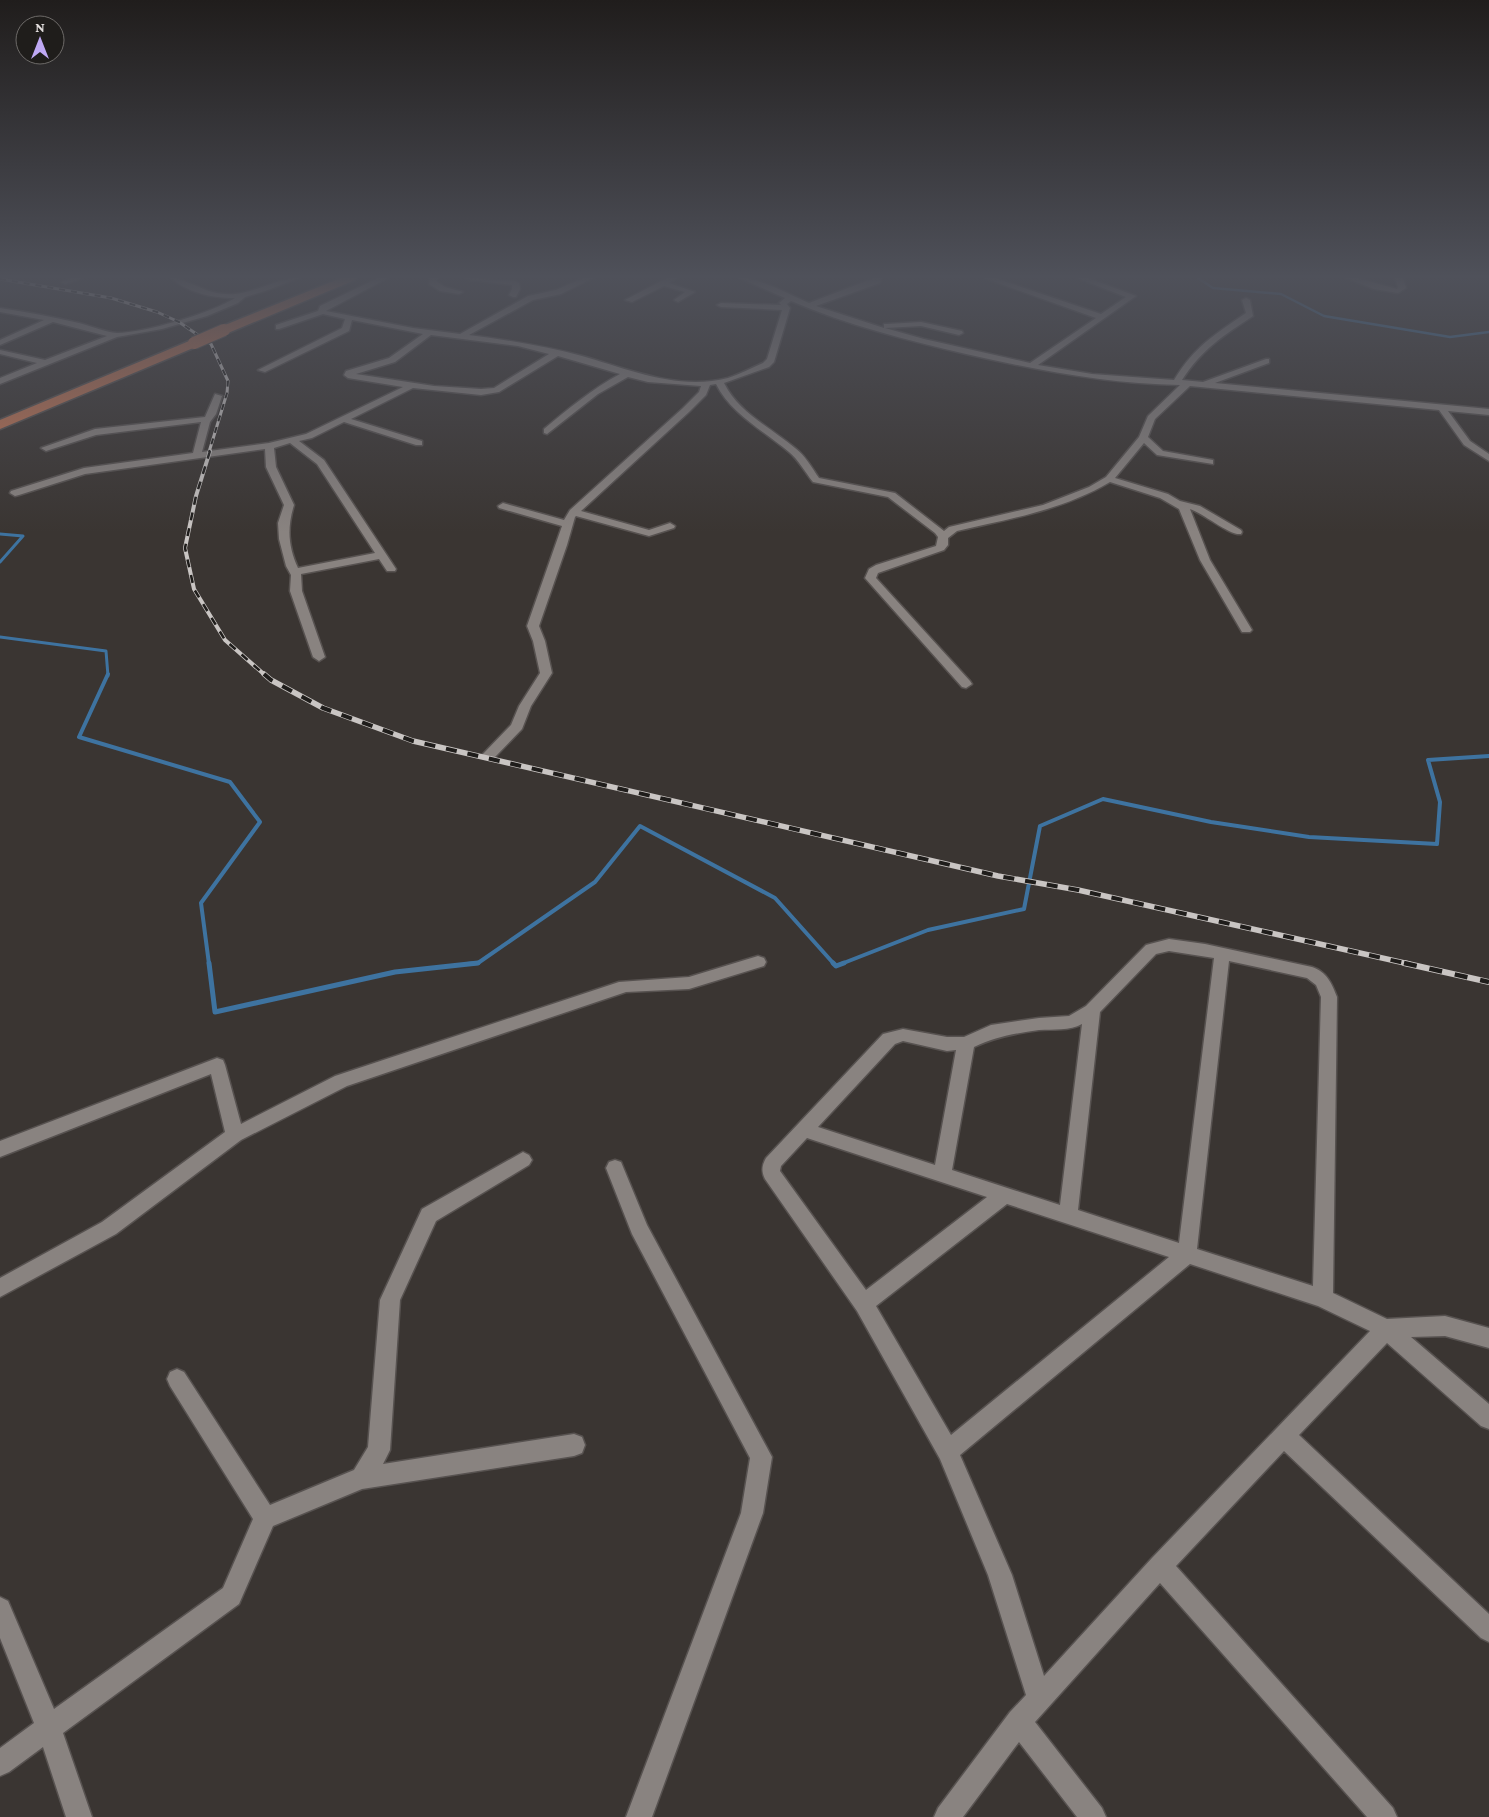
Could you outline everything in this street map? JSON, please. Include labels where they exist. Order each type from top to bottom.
[{"type":"highway","points":[[0,414],[130,363]]},
{"type":"highway","points":[[0,425],[139,363]]},
{"type":"street","points":[[0,381],[47,363]]},
{"type":"street","points":[[262,370],[277,363]]},
{"type":"street","points":[[383,363],[349,373],[348,375],[411,386],[468,392],[489,392],[496,390],[540,363]]},
{"type":"street","points":[[589,363],[648,379],[706,383],[719,382],[742,375],[769,363]]},
{"type":"street","points":[[1019,363],[1092,377],[1202,385],[1489,412]]},
{"type":"street","points":[[1031,366],[1036,363]]},
{"type":"street","points":[[1176,383],[1190,363]]},
{"type":"street","points":[[1202,385],[1261,363]]},
{"type":"street","points":[[547,431],[586,400],[613,381],[627,374]]},
{"type":"street","points":[[719,382],[724,394],[759,426],[794,451],[816,480],[891,495],[935,527],[943,537],[943,544],[940,548],[880,567],[873,571],[870,578],[966,684]]},
{"type":"street","points":[[489,755],[510,736],[517,726],[525,706],[546,673],[539,641],[533,626],[562,545],[570,516],[686,410],[703,393],[706,383]]},
{"type":"street","points":[[935,527],[953,529],[1046,507],[1092,489],[1109,479],[1142,438],[1152,418],[1187,384]]},
{"type":"street","points":[[15,493],[84,471],[269,446],[293,441],[309,436],[411,386]]},
{"type":"street","points":[[197,455],[208,419],[212,414],[218,396]]},
{"type":"street","points":[[1442,408],[1467,443],[1489,458]]},
{"type":"street","points":[[46,448],[95,432],[208,419]]},
{"type":"street","points":[[342,419],[419,443]]},
{"type":"street","points":[[1142,438],[1160,452],[1210,462]]},
{"type":"street","points":[[293,441],[322,462],[391,569]]},
{"type":"street","points":[[269,446],[271,467],[289,505],[283,523],[284,539],[294,572],[296,591],[319,657]]},
{"type":"street","points":[[1109,479],[1205,511],[1237,532]]},
{"type":"street","points":[[1181,504],[1188,514],[1205,560],[1246,630]]},
{"type":"street","points":[[503,506],[567,524]]},
{"type":"street","points":[[574,512],[649,533],[670,526]]},
{"type":"street","points":[[943,537],[953,529]]},
{"type":"street","points":[[294,572],[381,555]]},
{"type":"street","points":[[1039,1699],[1000,1575],[948,1451],[864,1304],[771,1173],[772,1163],[890,1039],[903,1035],[947,1044],[966,1044],[991,1031],[1039,1024],[1072,1022],[1092,1010],[1151,949],[1169,945],[1312,973],[1323,982],[1329,997],[1323,1298]]},
{"type":"street","points":[[948,1451],[1187,1254],[1222,954]]},
{"type":"street","points":[[0,1288],[108,1228],[235,1135],[342,1081],[625,986],[689,983],[758,962]]},
{"type":"street","points":[[1068,1216],[1092,1010]]},
{"type":"street","points":[[942,1174],[966,1044]]},
{"type":"street","points":[[0,1149],[217,1065],[235,1135]]},
{"type":"street","points":[[804,1130],[1323,1298],[1386,1329],[1489,1418]]},
{"type":"street","points":[[362,1478],[379,1450],[390,1300],[429,1214],[523,1160]]},
{"type":"street","points":[[615,1168],[639,1228],[761,1457],[752,1513],[639,1817]]},
{"type":"street","points":[[864,1304],[1004,1195]]},
{"type":"street","points":[[946,1817],[1019,1721],[1160,1566],[1386,1329],[1445,1326],[1489,1338]]},
{"type":"street","points":[[177,1379],[264,1518]]},
{"type":"street","points":[[1284,1436],[1489,1630]]},
{"type":"street","points":[[0,1763],[230,1596],[264,1518],[362,1478],[574,1445]]},
{"type":"street","points":[[1160,1566],[1384,1817]]},
{"type":"street","points":[[0,1609],[49,1728],[79,1817]]},
{"type":"street","points":[[1019,1721],[1093,1817]]},
{"type":"waterway","points":[[0,534],[23,536],[0,562]]},
{"type":"waterway","points":[[0,637],[106,651],[108,674]]},
{"type":"waterway","points":[[108,674],[79,737],[230,782],[260,822],[201,903],[209,964]]},
{"type":"waterway","points":[[841,964],[928,930],[1024,909],[1040,826],[1103,799],[1211,822],[1309,837],[1437,844],[1440,802],[1428,760],[1489,756]]},
{"type":"waterway","points":[[478,963],[595,882],[640,826],[775,898],[834,964]]},
{"type":"waterway","points":[[209,963],[215,1012],[395,972],[478,963]]},
{"type":"waterway","points":[[467,964],[478,963]]},
{"type":"waterway","points":[[834,964],[836,966],[844,963]]},
{"type":"railway","points":[[209,452],[227,393],[228,381],[220,363]]},
{"type":"railway","points":[[210,451],[196,496],[185,548],[194,589],[225,640],[266,676]]},
{"type":"railway","points":[[264,674],[271,680],[323,708],[413,741],[998,876],[1078,890],[1409,964]]},
{"type":"railway","points":[[1404,963],[1489,982]]}]
